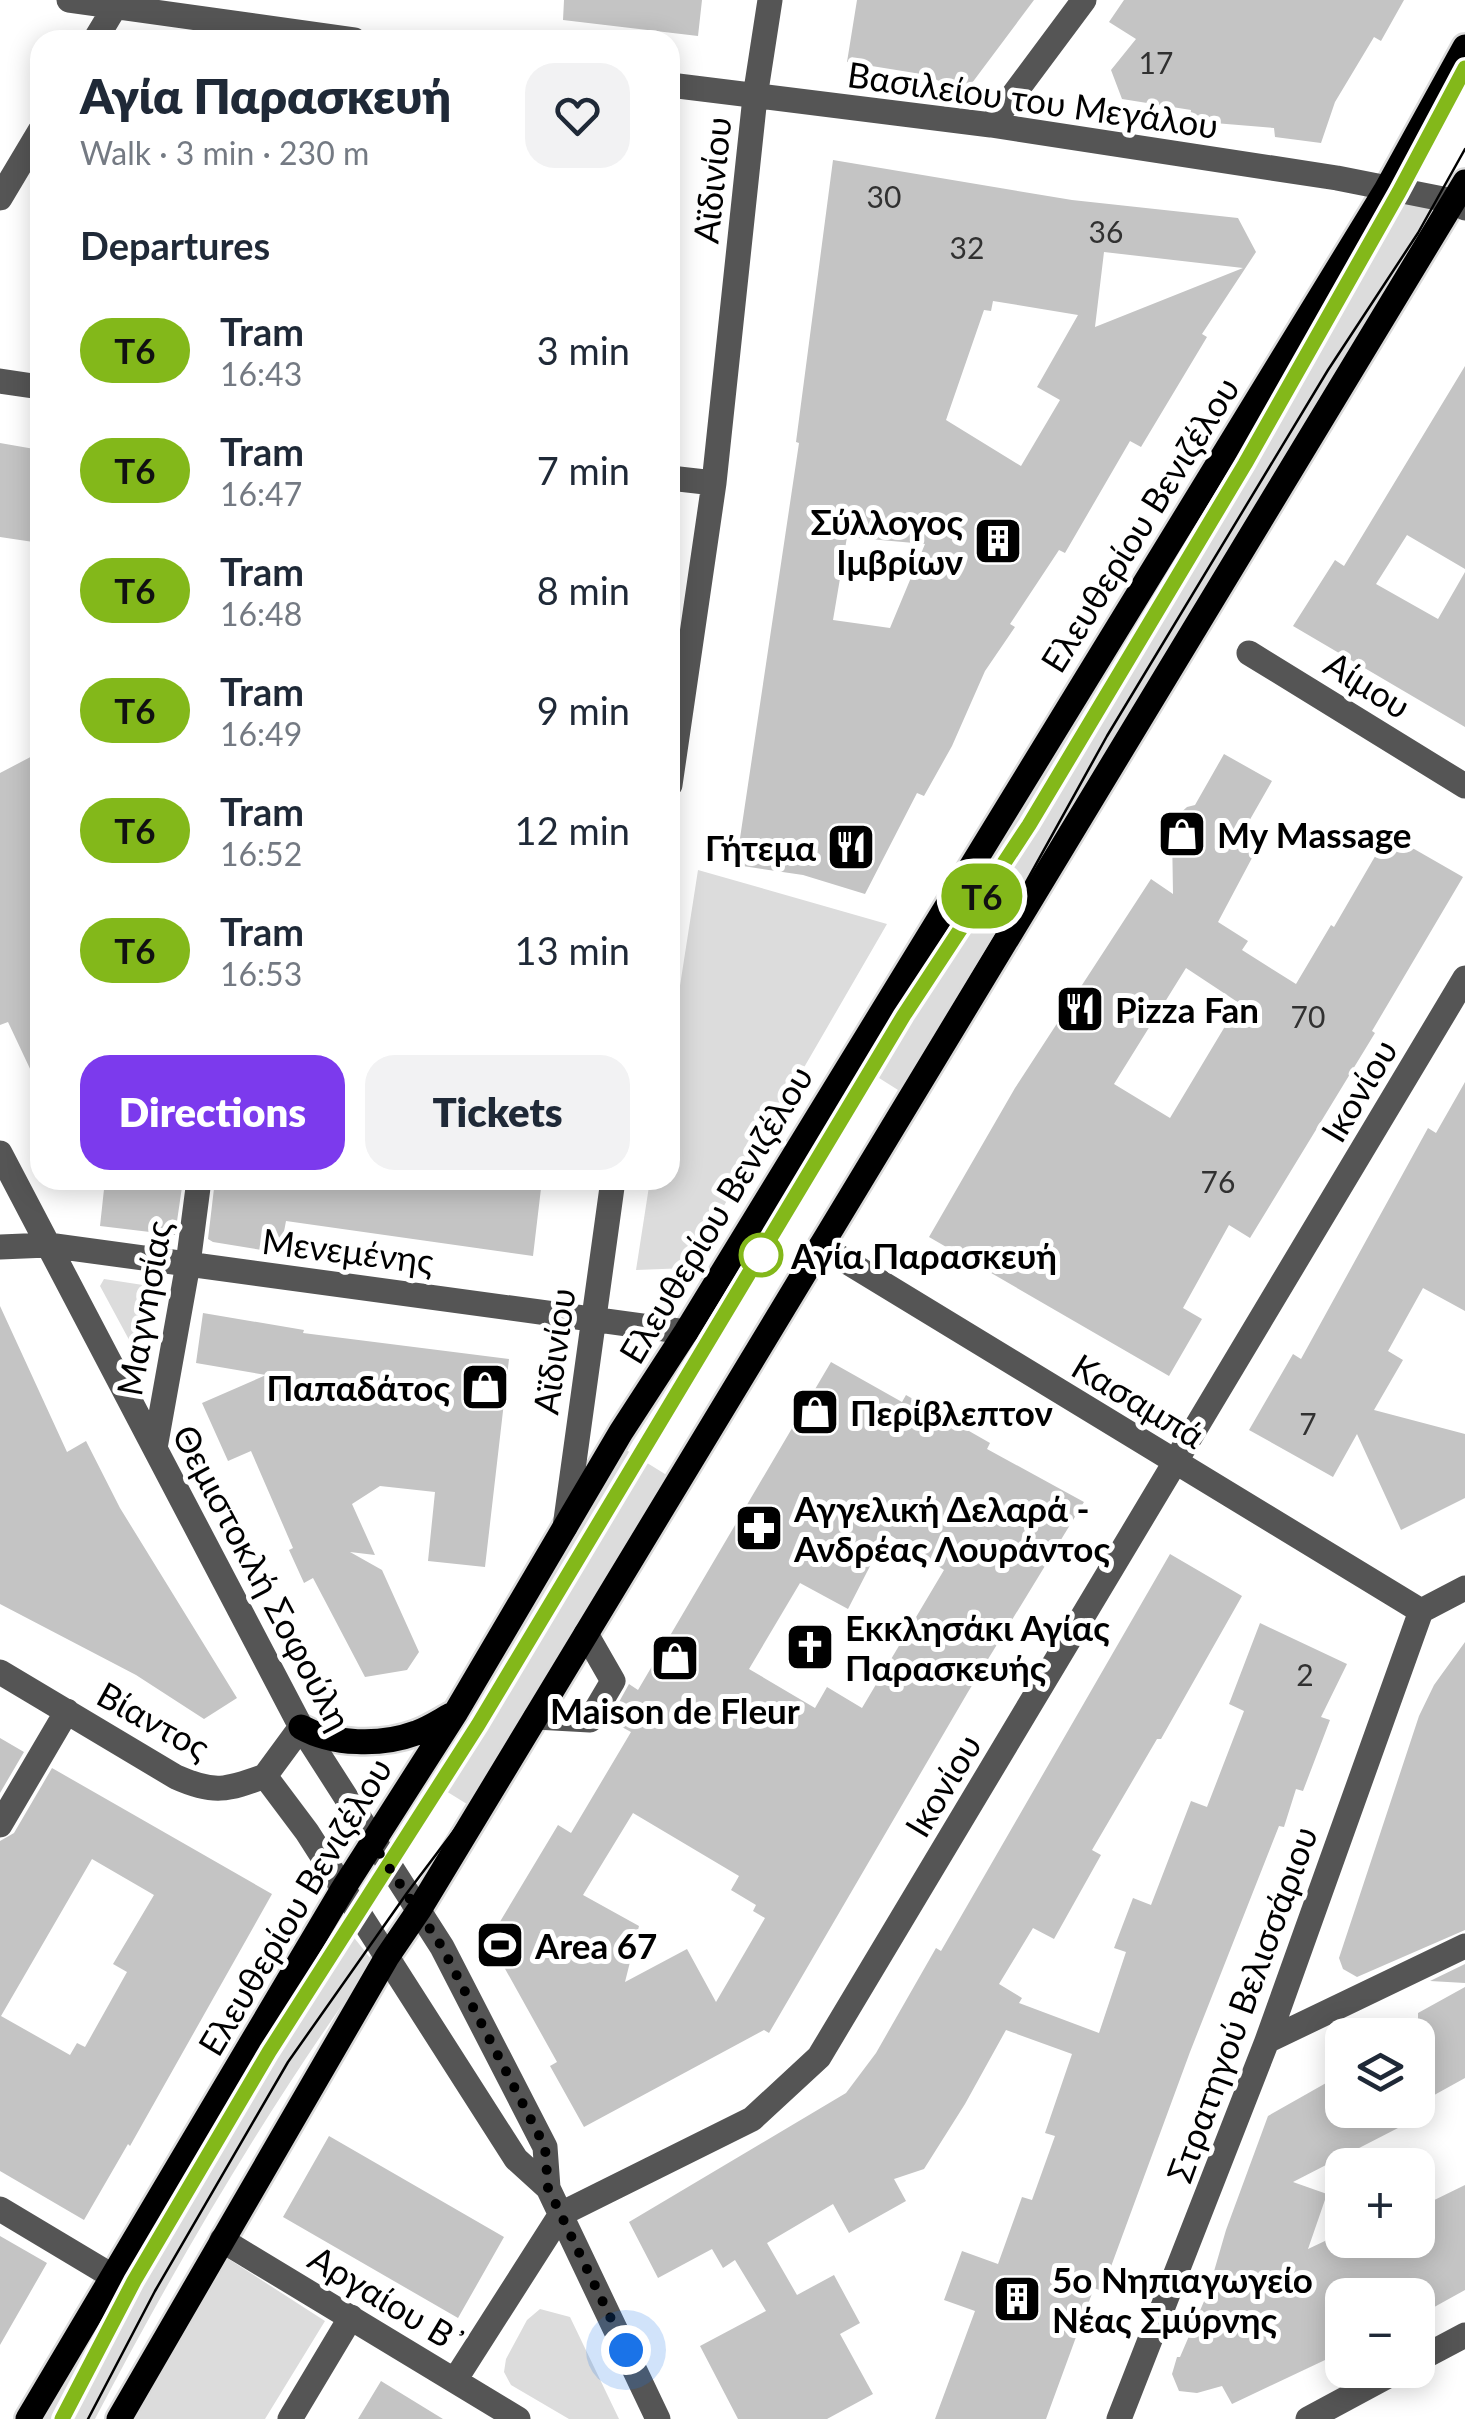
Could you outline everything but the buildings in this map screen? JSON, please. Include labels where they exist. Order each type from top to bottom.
[{"type":"main road","name":"Ελευθερίου Βενιζέλου","points":[[28,2419],[343,1889],[456,1712],[622,1432],[1386,190],[1465,47]]},
{"type":"main road","points":[[118,2419],[387,1957],[420,1910],[1461,197]]},
{"type":"main road","points":[[301,1727],[330,1739],[374,1740],[416,1734],[456,1712]]},
{"type":"street","points":[[69,0],[117,3],[290,30]]},
{"type":"street","name":"Αϊδινίου","points":[[680,717],[714,484],[755,97],[770,0]]},
{"type":"street","points":[[991,124],[1084,0]]},
{"type":"street","points":[[100,30],[117,3]]},
{"type":"street","name":"Βασιλείου του Μεγάλου","points":[[680,86],[991,124],[1336,178],[1386,190],[1461,197]]},
{"type":"street","points":[[0,198],[30,148]]},
{"type":"street","points":[[0,380],[30,385]]},
{"type":"street","points":[[680,479],[714,484]]},
{"type":"street","name":"Αίμου","points":[[1250,653],[1465,786]]},
{"type":"street","name":"Ικονίου","points":[[561,2214],[752,2120],[818,2058],[1465,978]]},
{"type":"street","name":"Θεμιστοκλή Σοφούλη","points":[[0,1153],[301,1727],[442,1947],[545,2147],[548,2188]]},
{"type":"street","name":"Μαγνησίας","points":[[154,1448],[198,1190]]},
{"type":"street","name":"Αϊδινίου","points":[[564,1532],[612,1190]]},
{"type":"street","name":"Μενεμένης","points":[[0,1246],[48,1245],[686,1332]]},
{"type":"street","name":"Κασαμπά","points":[[821,1246],[1421,1611]]},
{"type":"street","points":[[1421,1611],[1465,1588]]},
{"type":"street","name":"Στρατηγού Βελισσάριου","points":[[1119,2419],[1267,2041],[1421,1611]]},
{"type":"street","points":[[536,1717],[590,1720],[598,1707],[613,1681],[586,1634]]},
{"type":"street","name":"Βίαντος","points":[[0,1672],[200,1788],[228,1790],[265,1776]]},
{"type":"street","points":[[0,1826],[68,1711]]},
{"type":"street","points":[[301,1727],[265,1776],[308,1832],[343,1889]]},
{"type":"street","name":"Θεμιστοκλή Σοφούλη","points":[[343,1889],[516,2159],[548,2188],[658,2419]]},
{"type":"street","points":[[1267,2041],[1465,1946]]},
{"type":"street","points":[[0,2209],[112,2276]]},
{"type":"street","points":[[455,2380],[561,2214]]},
{"type":"street","name":"Αργαίου Β᾽","points":[[222,2240],[518,2419]]},
{"type":"street","points":[[290,2419],[351,2317]]},
{"type":"street","points":[[1435,2351],[1465,2335]]},
{"type":"street","points":[[1308,2419],[1366,2388]]},
{"type":"shaded area","points":[[1388,199],[1444,206],[906,1095],[860,1066]]},
{"type":"shaded area","points":[[698,870],[887,924],[688,1268],[636,1270],[648,1190],[680,1190],[680,986]]},
{"type":"shaded area","points":[[104,1279],[156,1287],[142,1351],[134,1349],[100,1286]]},
{"type":"shaded area","points":[[623,1448],[673,1479],[475,1809],[420,1775]]},
{"type":"shaded area","points":[[336,1915],[371,1959],[368,1968],[293,2077],[224,2189],[95,2419],[33,2419]]},
{"type":"shaded area","points":[[224,2256],[325,2321],[265,2419],[132,2419]]},
{"type":"shaded area","points":[[540,2309],[570,2317],[619,2419],[569,2419],[511,2385],[504,2372],[506,2359],[527,2320]]},
{"type":"tram line","points":[[62,2419],[134,2281],[269,2052],[478,1725],[905,1015],[1029,825],[1265,431],[1465,68]]},
{"type":"tram line","name":"Τ6","points":[[62,2419],[134,2281],[269,2052],[478,1725],[904,1015],[1029,825],[1245,464],[1465,68]]},
{"type":"tram line","points":[[88,2419],[155,2291],[288,2062],[462,1820],[534,1706],[999,931],[1107,736],[1328,370],[1418,233],[1465,149]]},
{"type":"place","name":"Σύλλογος Ιμβρίων","points":[[998,541]]},
{"type":"place","name":"My Massage","points":[[1182,834]]},
{"type":"place","name":"Γήτεμα","points":[[851,847]]},
{"type":"place","name":"Pizza Fan","points":[[1080,1009]]},
{"type":"place","name":"Αγία Παρασκευή","points":[[761,1255]]},
{"type":"place","name":"Παπαδάτος","points":[[485,1387]]},
{"type":"place","name":"Περίβλεπτον","points":[[815,1412]]},
{"type":"place","name":"Αγγελική Δελαρά - Ανδρέας Λουράντος","points":[[759,1528]]},
{"type":"place","name":"Εκκλησάκι Αγίας Παρασκευής","points":[[810,1647]]},
{"type":"place","name":"Maison de Fleur","points":[[675,1658]]},
{"type":"place","name":"Area 67","points":[[500,1945]]},
{"type":"place","name":"5ο Νηπιαγωγείο Νέας Σμύρνης","points":[[1017,2299]]},
{"type":"route","points":[[626,2350],[548,2188],[545,2147],[442,1947],[372,1842],[456,1712],[736,1248],[761,1255]]}]
